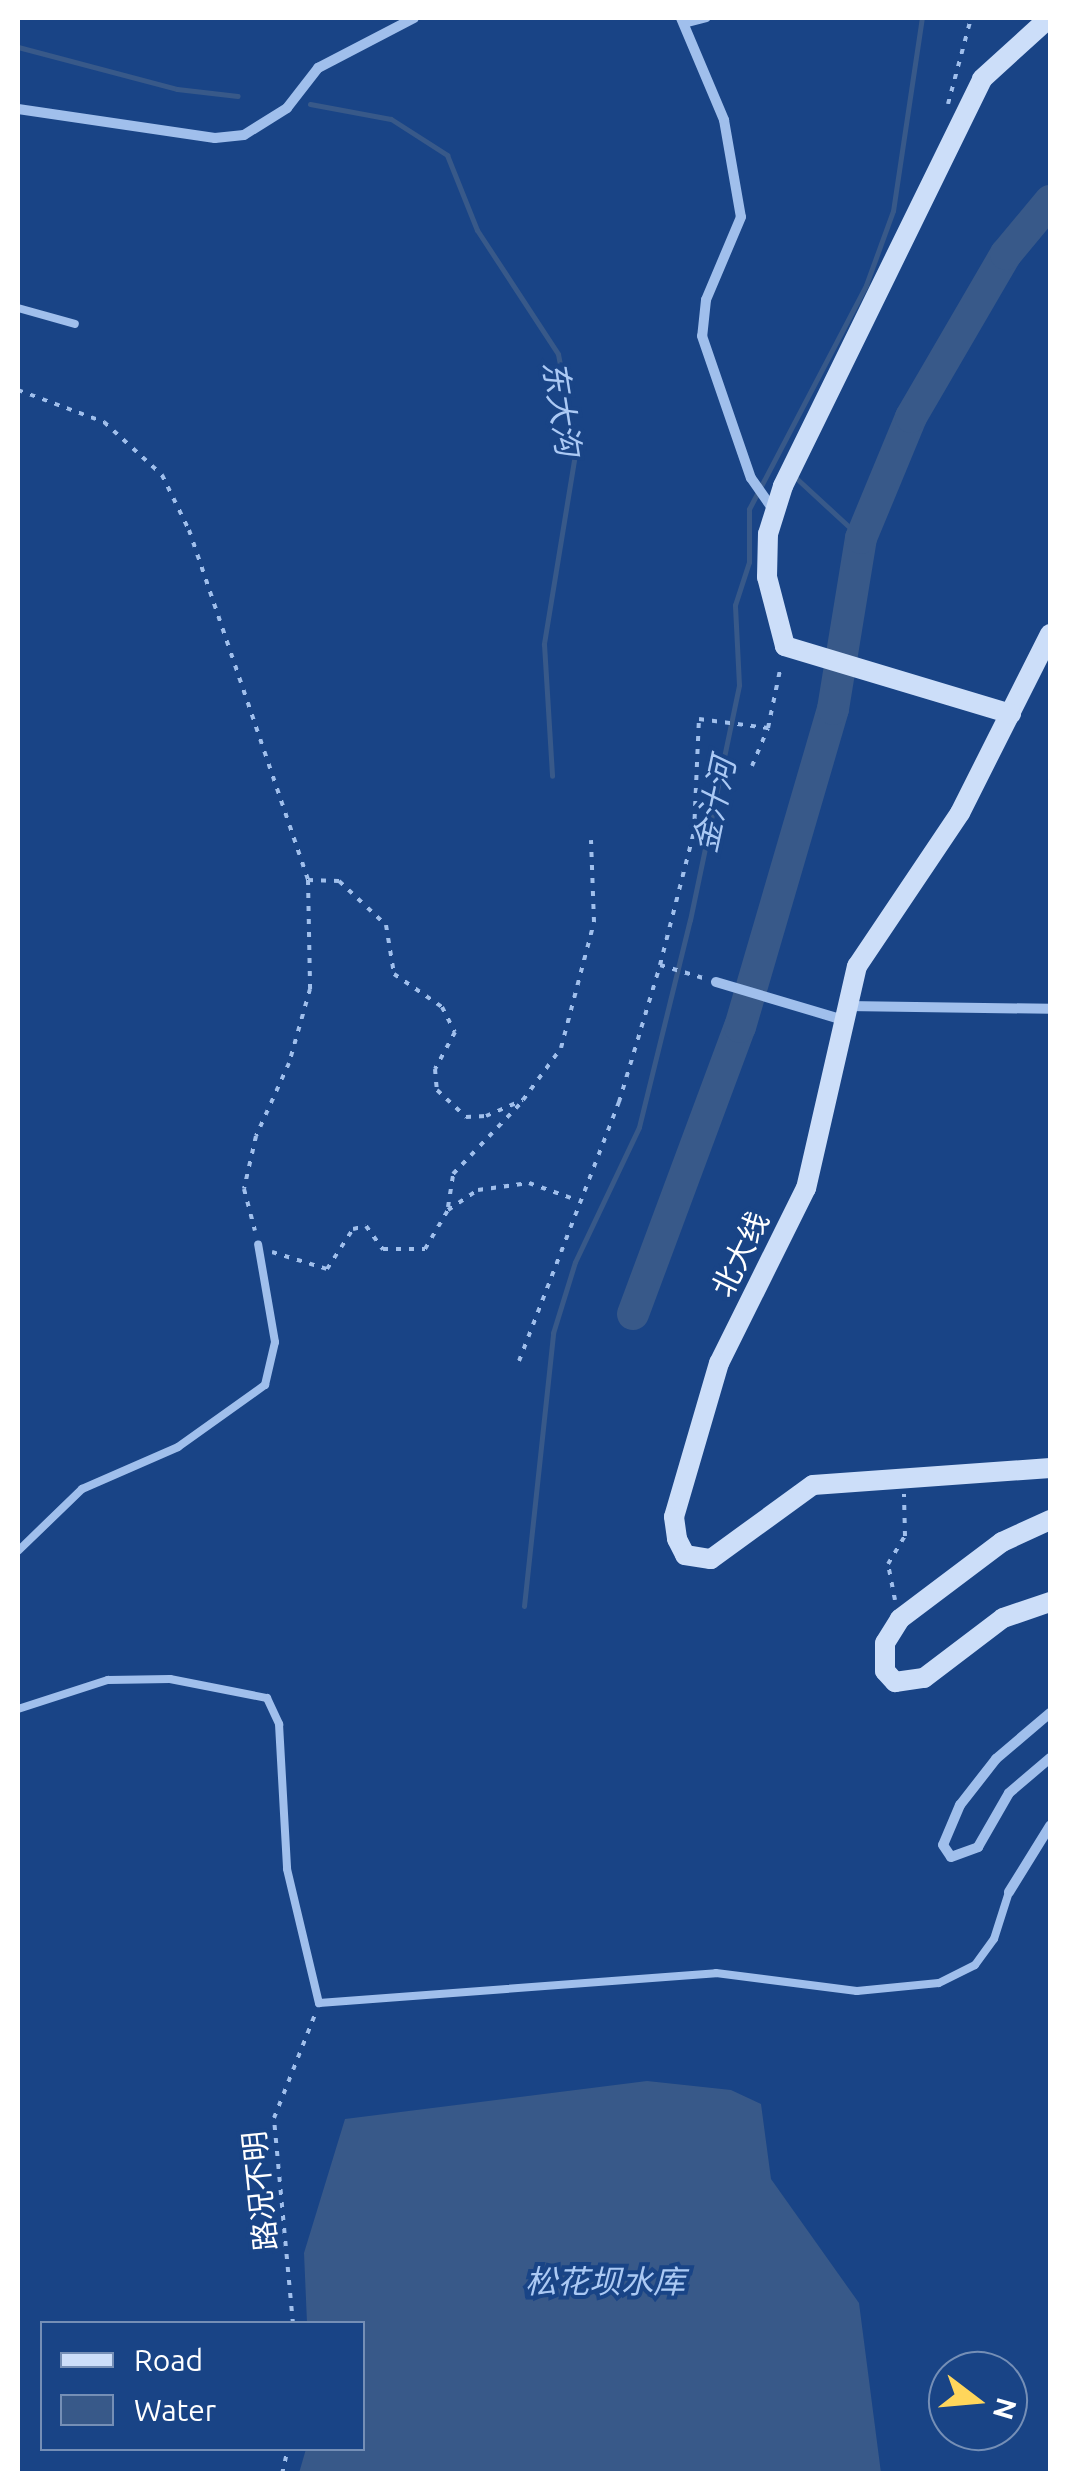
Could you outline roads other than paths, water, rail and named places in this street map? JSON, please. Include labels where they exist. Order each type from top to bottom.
[{"type":"street","points":[[18,109],[215,138],[244,135],[278,116],[318,68],[414,18]]},
{"type":"street","points":[[1011,714],[785,646],[766,577],[774,498],[817,427],[982,79],[1050,18]]},
{"type":"street","points":[[682,21],[724,120],[741,217],[706,300],[702,336],[751,478],[774,498]]},
{"type":"street","name":"北大线","points":[[1050,634],[960,813],[875,934],[842,1012],[806,1188],[719,1363],[674,1517],[677,1539],[685,1555],[711,1559],[794,1492],[1050,1468]]},
{"type":"street","points":[[716,982],[802,1008],[842,1012],[1050,1009]]},
{"type":"street","points":[[1050,1520],[1002,1542],[900,1619],[885,1643],[885,1672],[910,1683],[1003,1618],[1050,1602]]},
{"type":"street","points":[[1050,1713],[996,1759],[960,1805],[943,1845],[951,1857],[978,1847],[1009,1793],[1050,1758]]},
{"type":"street","points":[[1009,1892],[1050,1826]]},
{"type":"lane","points":[[682,21],[706,18]]},
{"type":"lane","points":[[18,308],[75,324]]},
{"type":"lane","points":[[18,1551],[82,1489],[178,1447],[265,1386],[275,1342],[258,1244]]},
{"type":"lane","points":[[18,1709],[108,1680],[208,1683],[268,1698],[280,1724],[286,1869],[319,2003],[716,1973],[857,1991],[939,1983],[975,1965],[994,1939],[1009,1892]]},
{"type":"water","name":"松花坝水库","points":[[647,2081],[731,2090],[761,2104],[771,2179],[859,2303],[881,2473],[299,2473],[305,2451],[365,2451],[365,2321],[307,2321],[304,2253],[345,2119]]},
{"type":"waterway","name":"金汁河","points":[[524,1606],[553,1333],[575,1262],[639,1127],[690,920],[739,685],[735,605],[749,562],[749,509],[866,285],[893,211],[922,18]]},
{"type":"waterway","name":"东大沟","points":[[18,47],[177,89],[238,96]]},
{"type":"waterway","name":"东大沟","points":[[310,104],[391,119],[447,155],[477,230],[558,354],[576,448],[544,644],[552,776]]},
{"type":"waterway","points":[[633,1314],[740,1027],[833,709],[861,538],[911,417],[1006,254],[1050,201]]},
{"type":"waterway","points":[[795,477],[861,538]]}]
